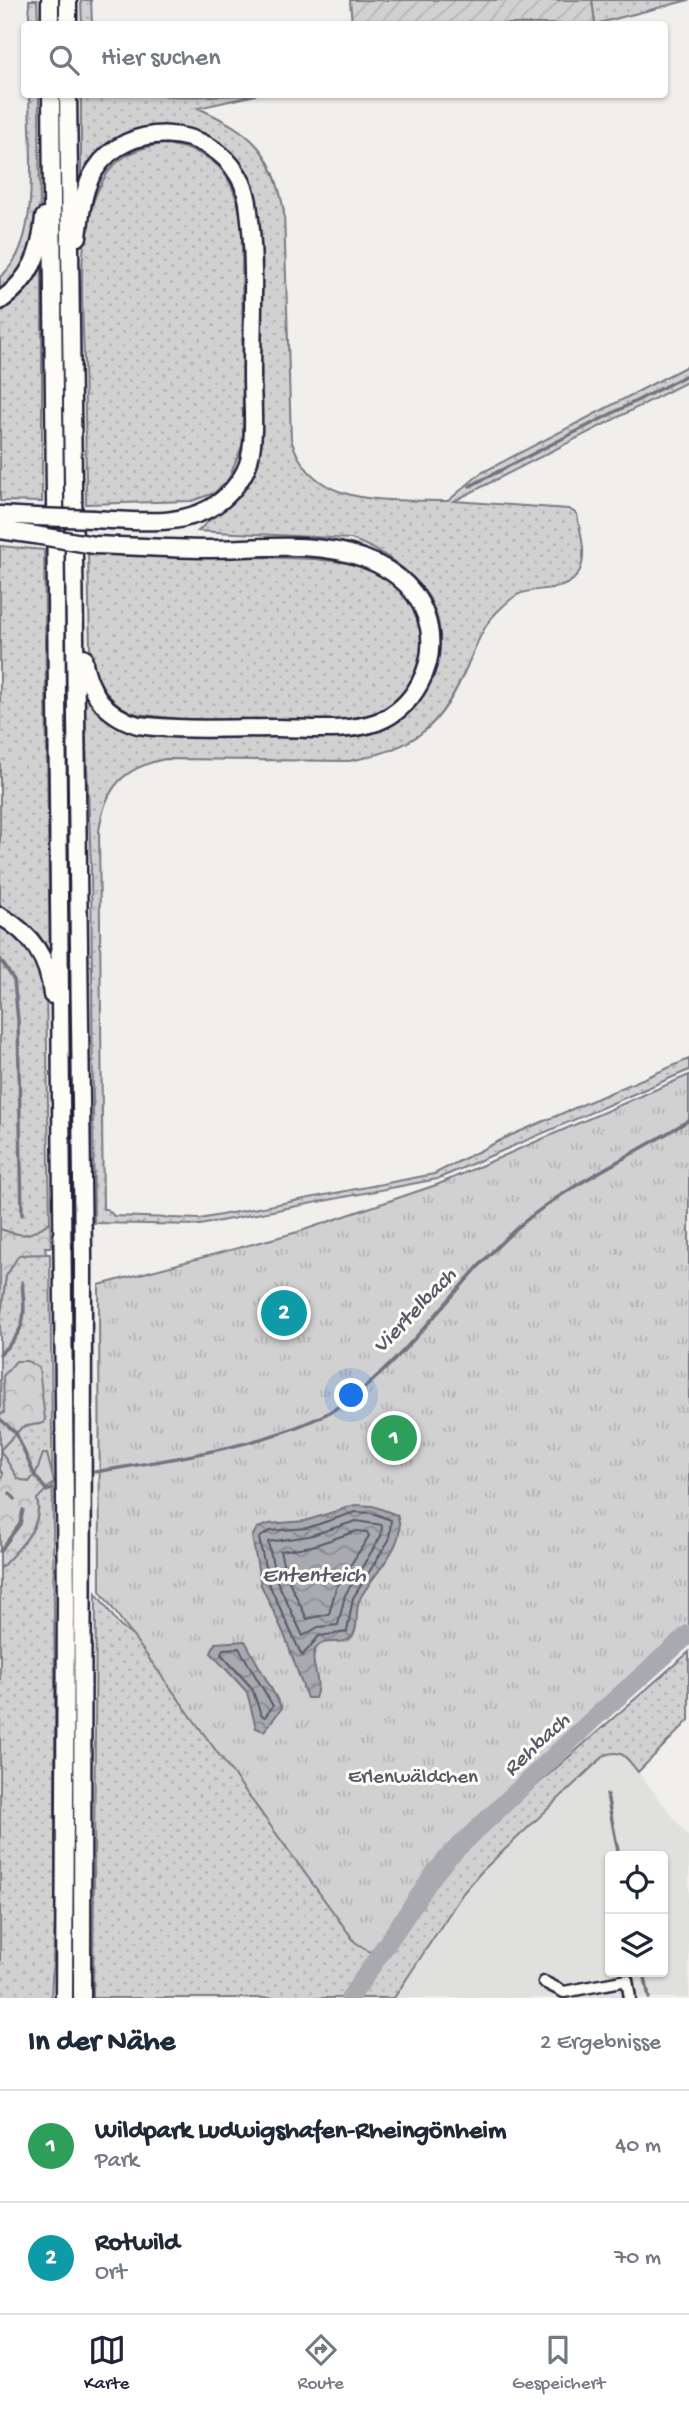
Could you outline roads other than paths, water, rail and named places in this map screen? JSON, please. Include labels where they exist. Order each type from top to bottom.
[{"type":"highway","points":[[50,0],[50,21]]},
{"type":"highway","points":[[68,0],[68,21]]},
{"type":"highway","points":[[51,98],[66,1598],[64,1998]]},
{"type":"highway","points":[[68,98],[83,1256],[82,1998]]},
{"type":"highway","points":[[0,515],[162,522],[190,516],[220,501],[239,481],[249,461],[252,426],[250,213],[244,188],[230,164],[198,141],[163,134],[129,141],[111,153],[93,172],[82,204],[78,238],[70,255]]},
{"type":"highway","points":[[0,301],[20,284],[36,261],[52,180]]},
{"type":"highway","points":[[0,530],[94,545],[306,549],[361,557],[393,573],[419,601],[430,634],[428,664],[419,686],[401,707],[375,722],[354,727],[195,728],[138,725],[114,715],[96,696],[85,672],[76,617]]},
{"type":"highway","points":[[0,916],[29,937],[42,955],[60,1035]]},
{"type":"street","points":[[544,1982],[564,1992],[627,1980],[630,1998]]},
{"type":"water","name":"Ententeich","points":[[355,1505],[373,1506],[397,1515],[400,1526],[398,1537],[394,1549],[359,1601],[352,1637],[342,1642],[326,1642],[315,1651],[317,1691],[315,1698],[307,1698],[284,1634],[261,1585],[252,1537],[257,1528],[269,1524],[305,1521]]},
{"type":"water","points":[[245,1641],[282,1708],[264,1731],[256,1728],[247,1692],[211,1653],[215,1643]]},
{"type":"waterway","points":[[470,486],[689,374]]},
{"type":"waterway","points":[[0,959],[14,980],[18,1020],[22,1215]]},
{"type":"waterway","points":[[95,1472],[244,1444],[326,1414],[373,1381],[396,1359],[483,1262],[523,1223],[592,1176],[689,1120]]},
{"type":"waterway","points":[[0,1354],[16,1337],[23,1321],[22,1282]]},
{"type":"waterway","points":[[0,1419],[16,1433],[34,1474],[47,1491],[52,1489]]},
{"type":"waterway","name":"Viertelbach","points":[[10,1493],[15,1499]]},
{"type":"waterway","name":"Viertelbach","points":[[0,1551],[20,1524],[23,1510]]},
{"type":"waterway","name":"Rehbach","points":[[350,1998],[434,1874],[450,1855],[591,1721],[689,1634]]},
{"type":"waterway","name":"Rehbach","points":[[591,1721],[593,1729]]},
{"type":"waterway","points":[[607,1795],[618,1851]]},
{"type":"waterway","points":[[645,1977],[649,1998]]},
{"type":"place","name":"Rotwild","points":[[284,1313]]},
{"type":"place","name":"Wildpark Ludwigshafen-Rheingönheim","points":[[394,1438]]},
{"type":"park label","name":"Erlenwäldchen","points":[[413,1775]]}]
